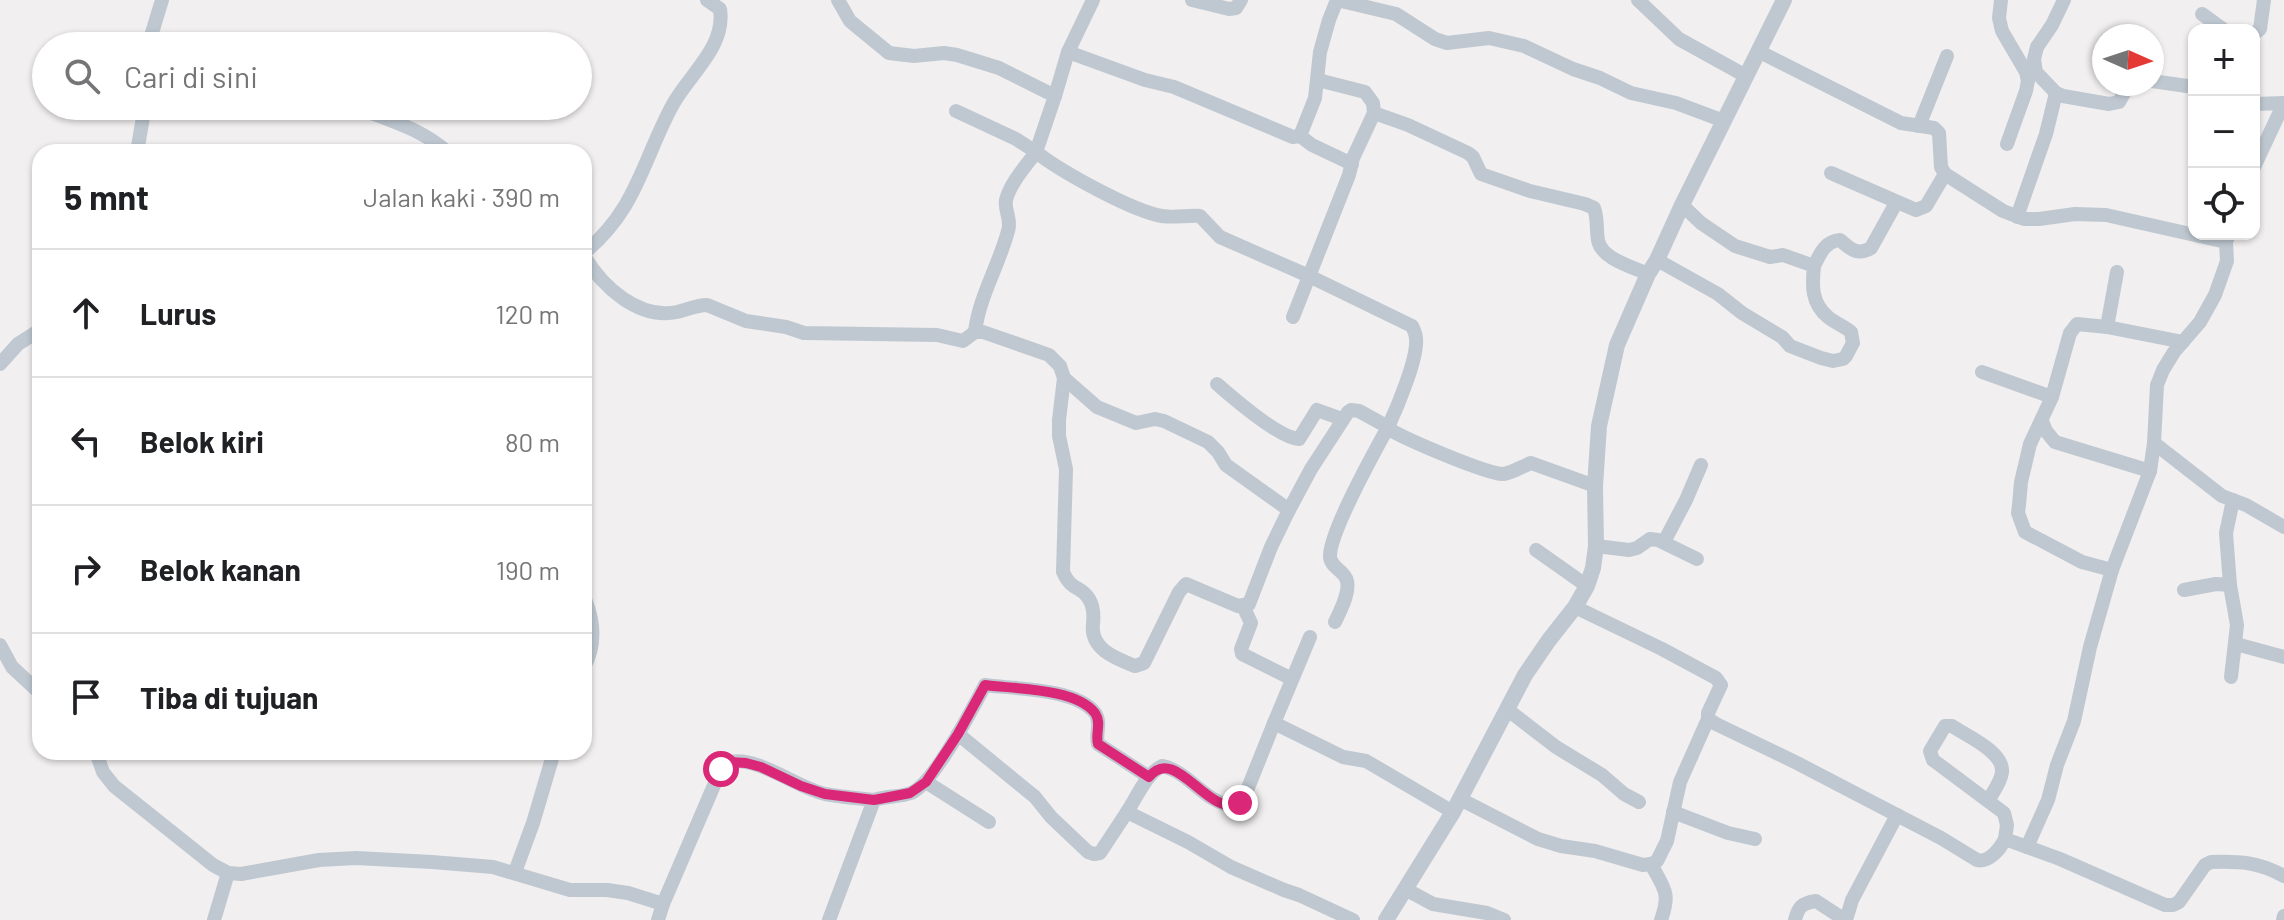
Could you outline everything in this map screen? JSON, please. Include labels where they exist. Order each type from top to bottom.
[{"type":"street","points":[[152,32],[162,0]]},
{"type":"street","points":[[592,246],[611,227],[636,188],[671,107],[704,63],[722,17],[720,9],[707,0]]},
{"type":"street","points":[[838,0],[850,21],[889,53],[957,55],[999,68],[1055,96]]},
{"type":"street","points":[[975,332],[977,317],[1010,226],[1005,202],[1007,196],[1036,152],[1068,52],[1092,0]]},
{"type":"street","points":[[1192,0],[1229,9],[1236,8],[1241,0]]},
{"type":"street","points":[[1300,136],[1315,98],[1320,52],[1337,0],[1372,4],[1447,43],[1489,38],[1524,46],[1631,93],[1676,103],[1724,121]]},
{"type":"street","points":[[1638,0],[1679,39],[1746,76]]},
{"type":"street","points":[[1386,920],[1456,806],[1525,675],[1587,586],[1596,546],[1595,486],[1599,426],[1617,345],[1682,205],[1784,0]]},
{"type":"street","points":[[2001,0],[1999,18],[2002,31],[2028,81],[2007,144]]},
{"type":"street","points":[[2064,0],[2037,47],[2034,59],[2036,72],[2056,93],[2114,105],[2122,96]]},
{"type":"street","points":[[2260,29],[2264,0]]},
{"type":"street","points":[[2202,14],[2216,24]]},
{"type":"street","points":[[1758,51],[1901,123],[1934,128],[1939,133],[1941,167],[1945,174],[2017,217],[2029,220],[2075,214],[2106,215],[2188,230]]},
{"type":"street","points":[[1068,52],[1145,80],[1174,87],[1293,137],[1300,136],[1352,164]]},
{"type":"street","points":[[1919,126],[1947,56]]},
{"type":"street","points":[[1293,317],[1374,113],[1373,103],[1365,92],[1318,80]]},
{"type":"street","points":[[2164,83],[2188,86]]},
{"type":"street","points":[[2017,217],[2046,134],[2056,93]]},
{"type":"street","points":[[2260,104],[2284,103],[2260,154]]},
{"type":"street","points":[[956,111],[1016,139],[1048,163],[1135,208],[1166,217],[1200,216],[1220,237],[1412,326],[1417,336],[1413,361],[1388,427],[1335,536],[1330,556],[1344,574],[1348,589],[1335,622]]},
{"type":"street","points":[[1374,113],[1468,153],[1481,174],[1594,208],[1600,247],[1605,254],[1653,267],[1718,294],[1782,337],[1790,346],[1821,358],[1839,360],[1846,356],[1853,343],[1851,332],[1827,317],[1818,307],[1814,298],[1814,266],[1825,247],[1833,241],[1840,240],[1852,251],[1871,248],[1896,203]]},
{"type":"street","points":[[138,144],[143,120]]},
{"type":"street","points":[[389,120],[417,131],[438,144]]},
{"type":"street","points":[[1831,173],[1910,209],[1926,206],[1945,174]]},
{"type":"street","points":[[1682,205],[1701,223],[1735,246],[1762,255],[1783,255],[1814,266]]},
{"type":"street","points":[[2027,847],[2052,789],[2057,765],[2074,721],[2090,647],[2112,570],[2150,471],[2157,385],[2163,370],[2200,322],[2215,295],[2227,261],[2228,240]]},
{"type":"street","points":[[592,266],[623,299],[645,310],[675,313],[707,305],[746,321],[824,334],[937,335],[963,341],[975,332],[989,333],[1049,355],[1060,366],[1064,378],[1059,420],[1066,469],[1063,572],[1068,583],[1089,599],[1095,613],[1092,630],[1096,643],[1107,653],[1135,666],[1144,663],[1179,592],[1186,584],[1238,606],[1249,604],[1289,510],[1348,412],[1354,410],[1415,442],[1502,474],[1531,463],[1595,486]]},
{"type":"street","points":[[2107,327],[2117,272]]},
{"type":"street","points":[[2112,570],[2082,562],[2025,532],[2018,513],[2030,444],[2052,397],[2073,328],[2077,324],[2183,342]]},
{"type":"street","points":[[0,364],[18,344],[32,335]]},
{"type":"street","points":[[1982,372],[2052,397]]},
{"type":"street","points":[[1064,378],[1097,407],[1136,423],[1155,419],[1208,442],[1226,465],[1289,510]]},
{"type":"street","points":[[1217,384],[1233,399],[1294,439],[1299,439],[1317,410],[1342,419]]},
{"type":"street","points":[[2042,421],[2055,442],[2150,471]]},
{"type":"street","points":[[2154,443],[2222,496],[2246,505],[2284,527]]},
{"type":"street","points":[[1664,542],[1701,465]]},
{"type":"street","points":[[2231,677],[2237,625],[2226,533],[2233,500]]},
{"type":"street","points":[[1596,546],[1629,550],[1650,539],[1664,542],[1697,559]]},
{"type":"street","points":[[1536,550],[1587,586]]},
{"type":"street","points":[[2184,590],[2216,584],[2230,585]]},
{"type":"street","points":[[1243,606],[1251,623],[1242,654],[1292,679]]},
{"type":"street","points":[[1274,723],[1343,757],[1366,761],[1456,806],[1538,839],[1643,865],[1651,864],[1657,861],[1667,841],[1680,782],[1721,685],[1716,678],[1662,649],[1575,607]]},
{"type":"street","points":[[958,734],[1035,797],[1088,852],[1100,853],[1149,777],[1162,766],[1169,767],[1200,790],[1228,805],[1235,806],[1244,798],[1310,637]]},
{"type":"street","points":[[2236,644],[2284,657]]},
{"type":"street","points":[[0,645],[6,669],[32,687]]},
{"type":"street","points":[[658,920],[721,769],[730,762],[761,767],[825,794],[874,800],[910,793],[926,782],[985,685],[1033,689],[1077,701],[1095,713],[1099,726],[1098,744],[1149,777]]},
{"type":"street","points":[[1508,710],[1556,747],[1639,802]]},
{"type":"street","points":[[1708,719],[1982,861],[1988,859],[2005,839],[2007,825],[2004,813],[1933,760],[1930,751],[1945,726],[1952,726],[1999,758],[2003,770],[1988,801]]},
{"type":"street","points":[[99,760],[103,772],[114,786],[213,865],[228,873],[241,874],[319,860],[356,858],[475,865],[515,872],[570,890],[628,893],[663,904]]},
{"type":"street","points":[[515,872],[552,760]]},
{"type":"street","points":[[926,782],[989,822]]},
{"type":"street","points":[[829,920],[874,800]]},
{"type":"street","points":[[1127,812],[1231,867],[1353,920]]},
{"type":"street","points":[[1673,812],[1715,829],[1755,839]]},
{"type":"street","points":[[1795,920],[1798,908],[1805,902],[1816,901],[1846,920],[1852,900],[1897,815]]},
{"type":"street","points":[[2005,839],[2165,905],[2179,902],[2205,865],[2211,862],[2254,863],[2284,876]]},
{"type":"street","points":[[1651,864],[1667,894],[1661,920]]},
{"type":"street","points":[[214,920],[228,873]]},
{"type":"street","points":[[1405,889],[1433,904],[1487,913],[1504,920]]},
{"type":"route","points":[[721,769],[730,762],[746,763],[825,794],[874,800],[910,793],[926,782],[985,685],[1033,689],[1077,701],[1095,713],[1099,726],[1098,744],[1149,777],[1162,766],[1169,767],[1200,790],[1228,805],[1240,803]]}]
